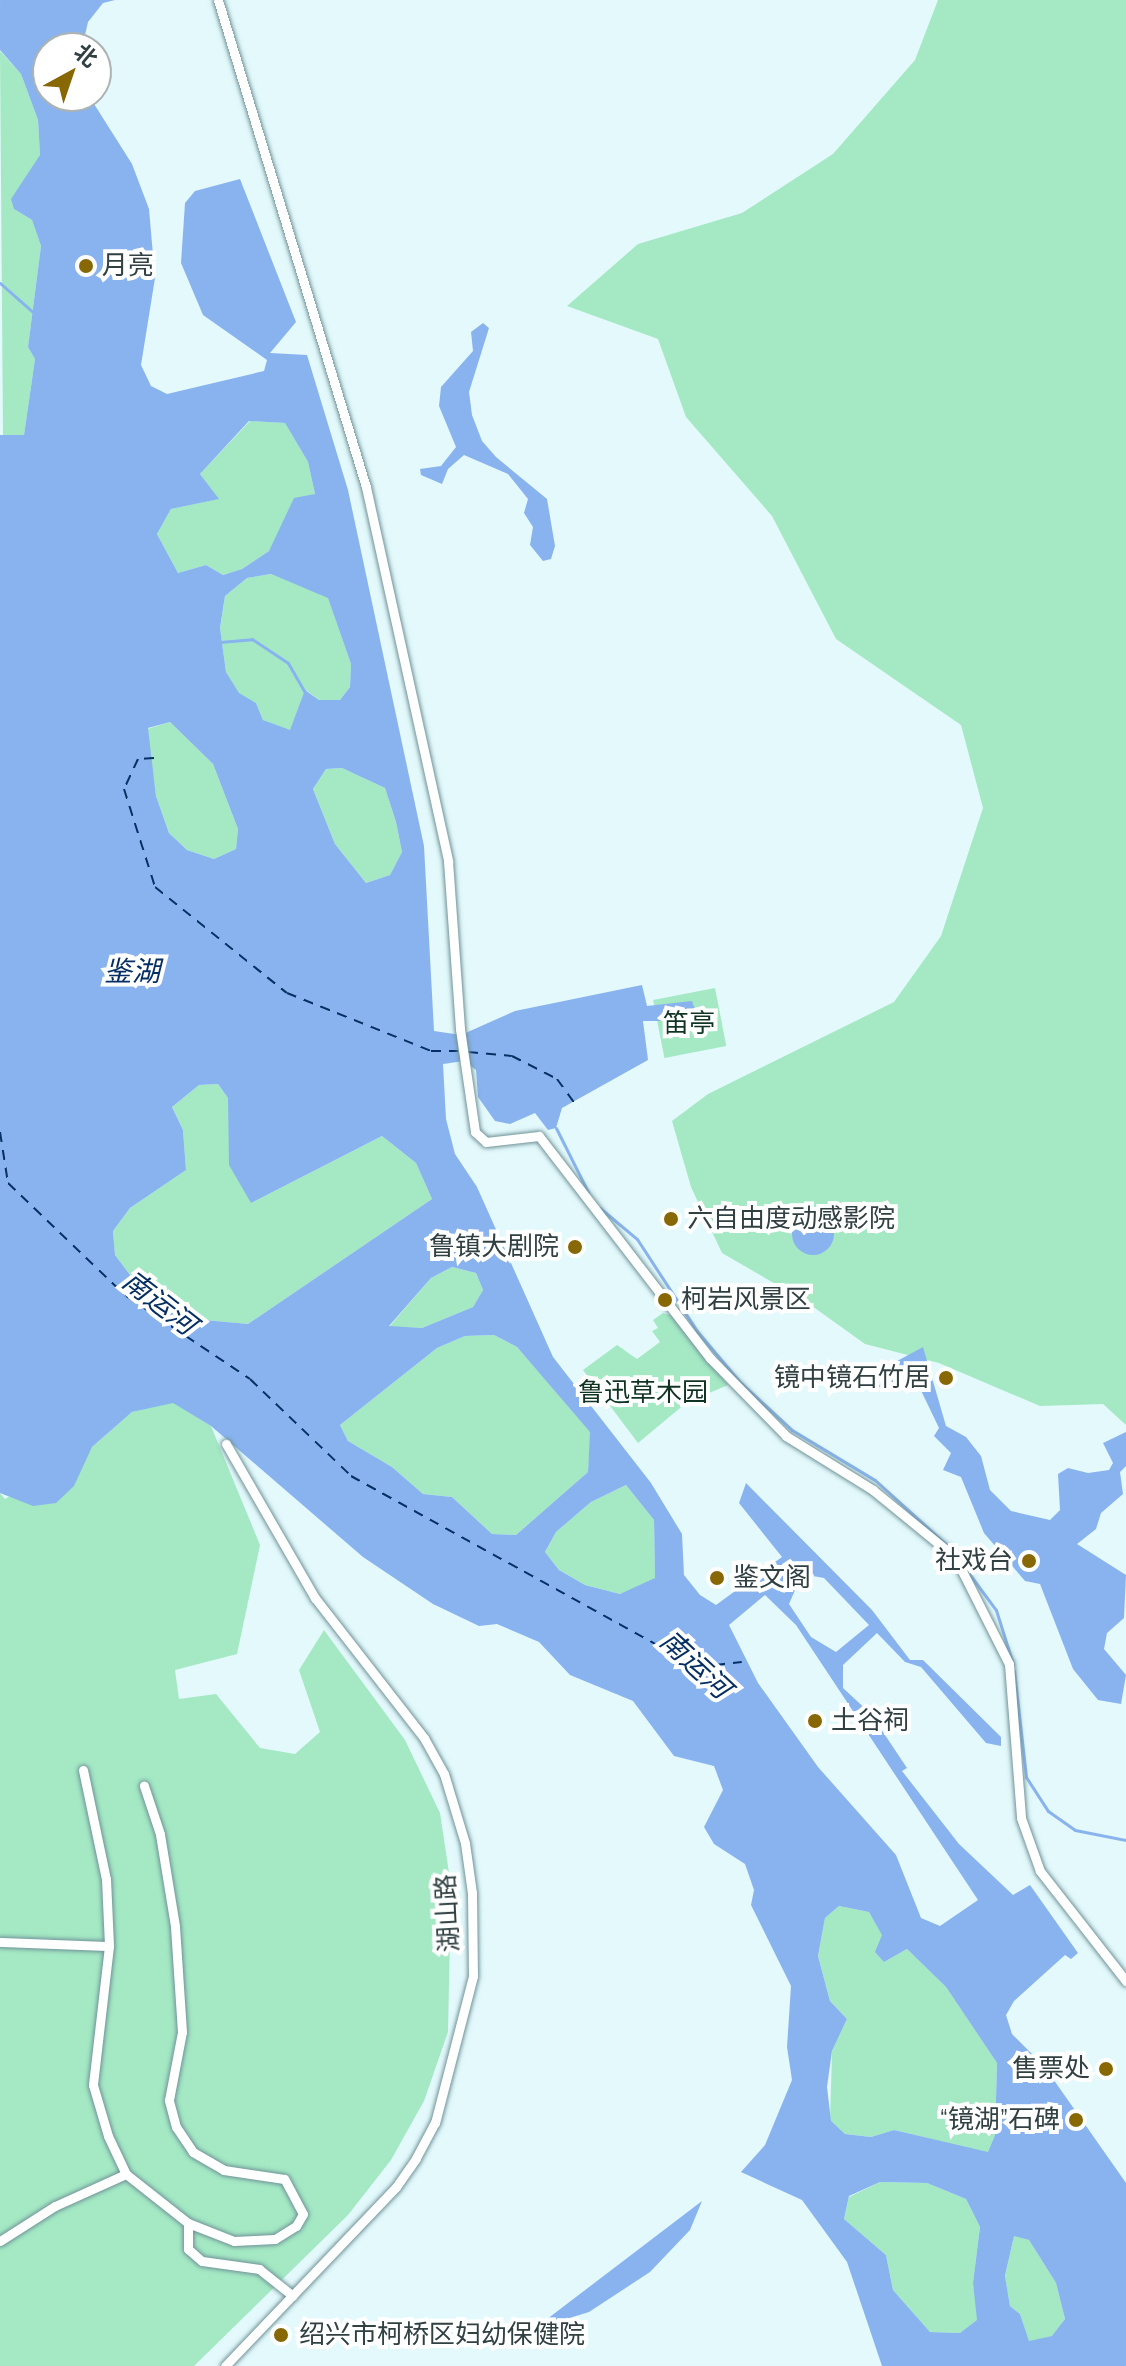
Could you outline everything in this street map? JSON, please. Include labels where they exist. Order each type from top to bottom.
[{"type":"street","points":[[218,0],[366,487],[448,861],[460,1029],[475,1132],[486,1142],[539,1136],[710,1358],[767,1417],[786,1436],[873,1490],[955,1557],[1009,1664],[1021,1818],[1040,1871],[1126,1981]]},
{"type":"street","name":"湖山路","points":[[225,2366],[396,2187],[435,2123],[457,2052],[473,1976],[472,1893],[465,1843],[444,1774],[424,1738],[315,1598],[226,1444]]},
{"type":"street","points":[[83,1770],[106,1879],[109,1946],[93,2085],[126,2174],[188,2223],[234,2241],[275,2239],[296,2226],[303,2214],[284,2179],[224,2170],[193,2152],[176,2127],[169,2100],[182,2032],[175,1926],[160,1834],[144,1786]]},
{"type":"street","points":[[0,1942],[109,1946]]},
{"type":"street","points":[[13,2250],[2,2241],[55,2206],[126,2174]]},
{"type":"street","points":[[188,2223],[188,2249],[202,2261],[259,2269],[293,2296]]},
{"type":"green space","points":[[938,0],[1126,0],[1126,1425],[1103,1404],[1040,1406],[939,1363],[865,1344],[805,1301],[722,1253],[691,1187],[672,1121],[708,1094],[894,1002],[941,936],[983,808],[961,725],[836,639],[772,516],[686,417],[658,339],[567,306],[638,244],[742,213],[833,154],[915,60]]},
{"type":"green space","points":[[0,51],[21,74],[32,112],[35,112],[38,120],[40,155],[14,209],[32,220],[41,246],[28,347],[35,359],[24,435],[3,437]]},
{"type":"green space","points":[[250,421],[285,423],[308,462],[315,494],[269,551],[242,569],[223,575],[206,565],[178,573],[157,534],[171,509],[218,499],[200,474]]},
{"type":"green space","points":[[271,574],[328,597],[351,664],[350,687],[340,700],[319,700],[306,690],[290,731],[263,720],[256,703],[239,694],[226,672],[220,629],[225,596],[247,578]]},
{"type":"green space","points":[[170,722],[213,764],[238,829],[236,849],[214,859],[187,850],[169,833],[156,796],[147,729]]},
{"type":"green space","points":[[342,768],[385,788],[396,822],[402,852],[390,875],[366,883],[335,844],[313,789],[326,769]]},
{"type":"green space","name":"笛亭","points":[[715,988],[726,1046],[664,1058],[653,1000]]},
{"type":"green space","points":[[218,1084],[228,1098],[251,1203],[382,1136],[416,1163],[432,1199],[248,1324],[205,1320],[146,1296],[115,1255],[113,1231],[130,1208],[186,1170],[183,1130],[172,1107],[199,1085]]},
{"type":"green space","points":[[452,1267],[476,1273],[483,1290],[473,1307],[422,1328],[389,1327],[431,1278]]},
{"type":"green space","name":"鲁迅草木园","points":[[663,1313],[673,1316],[728,1385],[686,1403],[638,1443],[583,1370],[617,1345],[637,1359],[660,1342],[652,1331],[658,1328],[653,1320]]},
{"type":"green space","points":[[494,1335],[517,1347],[591,1432],[588,1472],[516,1535],[492,1534],[452,1497],[423,1494],[392,1467],[348,1441],[340,1425],[437,1348],[465,1336]]},
{"type":"green space","points":[[172,1402],[211,1426],[260,1545],[237,1654],[175,1670],[179,1699],[216,1694],[260,1748],[295,1754],[320,1732],[299,1670],[324,1630],[405,1740],[440,1813],[451,1886],[448,2032],[424,2101],[391,2160],[348,2215],[194,2366],[0,2366],[0,1493],[5,1499],[92,1447],[132,1412]]},
{"type":"green space","points":[[626,1485],[654,1520],[655,1578],[640,1589],[620,1594],[585,1585],[559,1570],[545,1552],[556,1532],[591,1502]]},
{"type":"green space","points":[[839,1906],[869,1912],[883,1935],[884,1962],[907,1949],[946,1987],[997,2063],[995,2135],[988,2153],[894,2130],[871,2137],[845,2134],[830,2121],[832,2051],[847,2019],[830,2001],[818,1956],[825,1918]]},
{"type":"green space","points":[[880,2182],[927,2183],[966,2199],[980,2227],[973,2283],[978,2320],[960,2333],[930,2332],[893,2290],[886,2255],[844,2219],[849,2197]]},
{"type":"green space","points":[[1014,2235],[1029,2240],[1056,2283],[1065,2319],[1053,2336],[1029,2342],[1020,2314],[1010,2306],[1005,2277]]},
{"type":"water","name":"鉴湖","points":[[0,0],[115,0],[103,3],[88,22],[86,32],[32,32],[32,104],[21,74],[0,50]]},
{"type":"water","name":"鉴湖","points":[[35,112],[99,112],[132,164],[149,209],[155,278],[141,365],[151,386],[167,394],[264,371],[267,360],[203,315],[181,263],[185,203],[195,191],[240,179],[296,322],[270,353],[307,355],[348,490],[424,846],[434,1031],[461,1035],[515,1011],[642,985],[647,1006],[692,1001],[696,1012],[681,1021],[643,1021],[648,1060],[562,1108],[556,1128],[548,1130],[535,1113],[510,1124],[495,1121],[478,1097],[476,1070],[464,1061],[443,1064],[446,1119],[455,1154],[477,1187],[553,1357],[651,1483],[682,1534],[684,1575],[700,1595],[716,1605],[782,1557],[739,1503],[746,1483],[872,1610],[910,1660],[923,1660],[1001,1737],[1001,1746],[986,1743],[921,1667],[905,1662],[877,1633],[843,1665],[843,1688],[871,1714],[907,1768],[902,1771],[959,1844],[1013,1895],[1030,1885],[1078,1953],[1071,1959],[1065,1955],[1014,2001],[1006,2015],[1012,2034],[1044,2066],[1126,2183],[1126,2366],[882,2366],[847,2262],[802,2200],[741,2172],[765,2145],[792,2080],[787,2047],[791,1986],[751,1905],[754,1890],[745,1864],[714,1844],[704,1827],[723,1790],[714,1766],[674,1756],[633,1701],[570,1675],[539,1642],[497,1624],[479,1626],[433,1604],[363,1557],[211,1426],[173,1403],[132,1412],[92,1447],[74,1486],[56,1503],[33,1506],[0,1493],[0,435],[24,435],[35,359],[28,347],[41,246],[32,220],[14,209],[11,199],[40,155]],"holes":[[[249,421],[285,423],[308,462],[315,494],[294,498],[269,551],[242,569],[223,575],[206,565],[178,573],[157,534],[171,509],[219,499],[200,474]],[[271,574],[328,598],[351,664],[350,687],[340,700],[319,700],[305,690],[290,730],[263,720],[256,703],[239,693],[226,672],[220,628],[225,596],[247,578]],[[170,722],[213,764],[238,829],[236,849],[214,859],[187,850],[169,833],[156,796],[148,728]],[[342,768],[385,788],[402,852],[390,875],[366,883],[335,844],[313,789],[326,769]],[[218,1084],[228,1098],[229,1165],[251,1203],[382,1136],[416,1163],[432,1199],[248,1324],[205,1320],[146,1296],[115,1255],[113,1231],[130,1208],[186,1170],[183,1130],[172,1107],[199,1085]],[[452,1267],[476,1273],[483,1290],[473,1307],[422,1328],[389,1326],[431,1278]],[[494,1335],[517,1347],[590,1432],[588,1472],[516,1535],[492,1534],[452,1497],[423,1494],[392,1467],[348,1441],[340,1425],[437,1348],[465,1336]],[[626,1485],[654,1520],[655,1578],[620,1594],[585,1585],[559,1570],[545,1552],[556,1532],[591,1502]],[[802,1574],[824,1578],[869,1625],[836,1652],[811,1637],[789,1604]],[[765,1595],[796,1625],[978,1900],[940,1926],[921,1918],[896,1855],[818,1767],[758,1683],[729,1625]],[[839,1906],[869,1912],[882,1935],[875,1952],[884,1962],[907,1949],[946,1987],[997,2063],[995,2135],[988,2152],[894,2130],[871,2137],[845,2134],[831,2121],[827,2087],[832,2051],[847,2019],[830,2001],[818,1956],[825,1918]],[[880,2182],[927,2183],[966,2199],[980,2227],[973,2283],[977,2320],[960,2333],[930,2332],[893,2290],[886,2255],[844,2219],[849,2196]],[[1014,2236],[1029,2240],[1056,2283],[1065,2319],[1052,2336],[1029,2341],[1020,2314],[1010,2306],[1005,2276]]]},
{"type":"water","points":[[483,323],[489,328],[469,392],[472,415],[482,441],[496,457],[547,499],[555,546],[551,559],[543,561],[530,545],[533,527],[524,513],[528,499],[508,474],[464,455],[448,469],[442,484],[421,475],[420,469],[441,466],[456,447],[439,406],[441,387],[473,351],[471,332]]},
{"type":"water","points":[[813,1213],[828,1219],[834,1234],[828,1249],[813,1255],[798,1249],[792,1234],[798,1219]]},
{"type":"water","points":[[923,1347],[946,1426],[966,1437],[981,1456],[990,1490],[1011,1511],[1050,1520],[1060,1510],[1058,1474],[1068,1468],[1088,1473],[1109,1470],[1113,1463],[1103,1443],[1126,1432],[1126,1466],[1120,1472],[1123,1494],[1101,1513],[1096,1529],[1077,1544],[1126,1575],[1124,1618],[1107,1633],[1104,1649],[1126,1675],[1121,1704],[1098,1700],[1073,1669],[1040,1584],[1025,1581],[984,1533],[961,1477],[943,1470],[951,1453],[934,1436],[939,1428],[915,1378],[901,1374],[888,1388],[879,1387],[886,1367]]},
{"type":"water","points":[[702,2201],[690,2230],[650,2272],[589,2312],[534,2329]]},
{"type":"waterway","points":[[0,283],[35,314]]},
{"type":"waterway","points":[[220,642],[252,639],[288,663],[305,692]]},
{"type":"waterway","points":[[556,1128],[588,1192]]},
{"type":"waterway","points":[[600,1208],[637,1239],[697,1331],[739,1381],[792,1430],[875,1480],[951,1549]]},
{"type":"waterway","points":[[965,1568],[996,1610],[1013,1664]]},
{"type":"waterway","points":[[1014,1671],[1026,1777],[1048,1811],[1075,1830],[1126,1840]]},
{"type":"ferry route","points":[[154,758],[138,759],[124,789],[155,887],[287,993],[431,1051],[458,1051]]},
{"type":"ferry route","points":[[468,1052],[512,1056],[557,1079],[578,1108]]},
{"type":"ferry route","points":[[0,1132],[8,1183],[126,1296],[250,1379],[351,1476],[697,1667],[742,1662]]},
{"type":"place","name":"月亮","points":[[86,266]]},
{"type":"place","name":"六自由度动感影院","points":[[671,1219]]},
{"type":"place","name":"鲁镇大剧院","points":[[575,1247]]},
{"type":"place","name":"柯岩风景区","points":[[665,1300]]},
{"type":"place","name":"镜中镜石竹居","points":[[946,1378]]},
{"type":"place","name":"社戏台","points":[[1029,1561]]},
{"type":"place","name":"鉴文阁","points":[[717,1578]]},
{"type":"place","name":"土谷祠","points":[[815,1721]]},
{"type":"place","name":"售票处","points":[[1106,2069]]},
{"type":"place","name":"“镜湖”石碑","points":[[1076,2120]]},
{"type":"place","name":"绍兴市柯桥区妇幼保健院","points":[[281,2335]]},
{"type":"water label","name":"南运河","points":[[159,1303]]},
{"type":"water label","name":"南运河","points":[[695,1665]]}]
